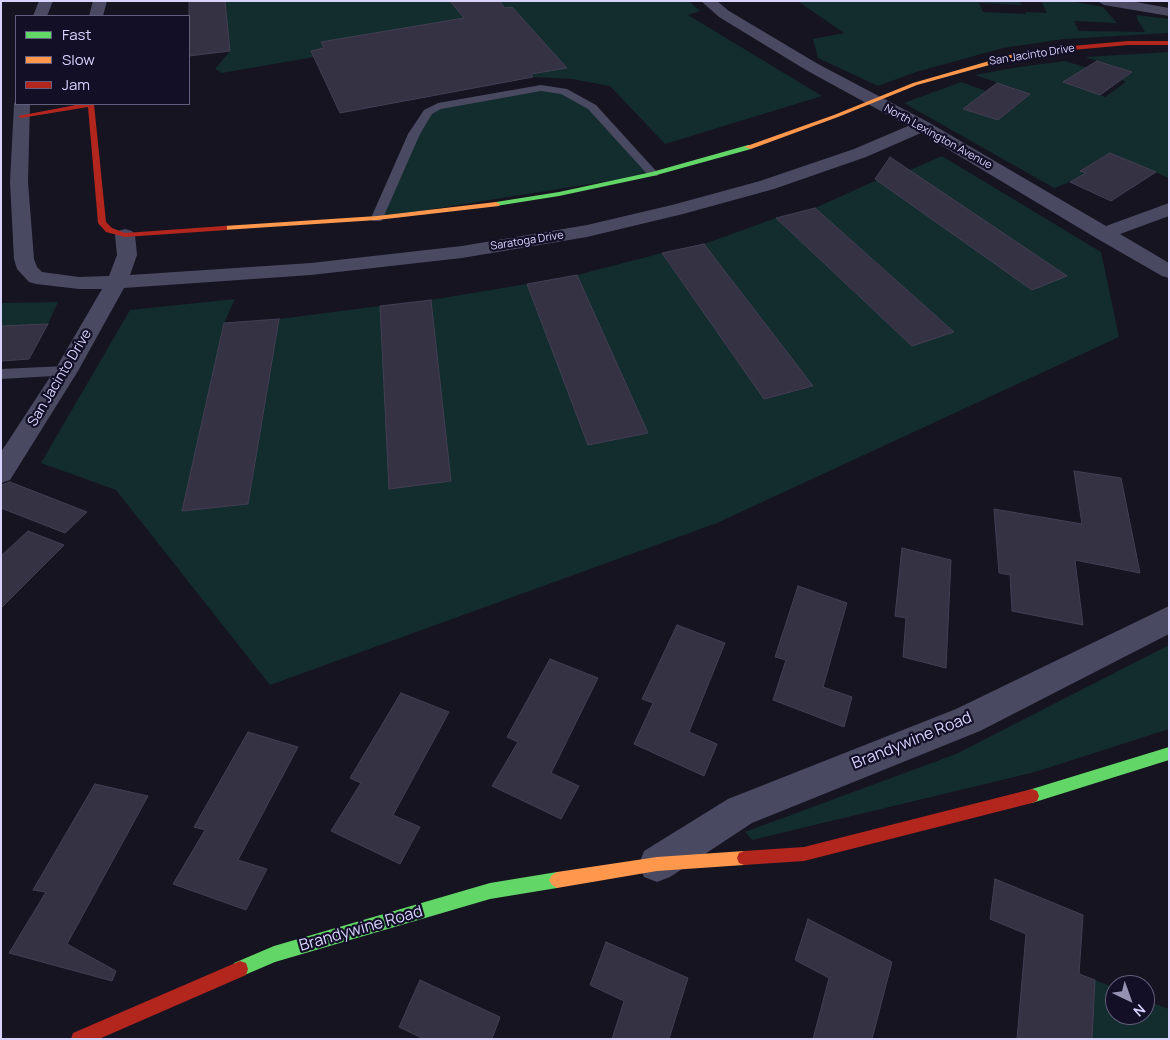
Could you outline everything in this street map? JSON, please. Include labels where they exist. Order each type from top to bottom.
[{"type":"street","points":[[40,15],[46,1]]},
{"type":"street","points":[[96,15],[100,1]]},
{"type":"street","name":"North Lexington Avenue","points":[[708,1],[724,14],[765,40],[871,100],[922,126],[1169,272]]},
{"type":"street","points":[[1104,1],[1169,12]]},
{"type":"street","name":"San Jacinto Drive","points":[[871,100],[959,70],[1010,57],[1069,48],[1169,42]]},
{"type":"street","points":[[91,105],[102,223],[109,230],[125,236],[377,218],[503,203],[559,194],[653,174],[755,145],[836,116],[871,100]]},
{"type":"street","points":[[21,110],[79,105]]},
{"type":"street","name":"Saratoga Drive","points":[[21,110],[20,182],[24,259],[27,270],[36,278],[79,283],[311,269],[462,252],[587,231],[676,210],[767,185],[860,153],[922,126]]},
{"type":"street","points":[[1103,234],[1169,209]]},
{"type":"street","name":"San Jacinto Drive","points":[[1,473],[66,371],[117,282],[127,255],[125,236]]},
{"type":"street","name":"Brandywine Road","points":[[657,864],[740,812],[968,720],[1169,619]]},
{"type":"street","name":"Brandywine Road","points":[[79,1039],[274,954],[490,891],[657,864],[804,854],[1039,794],[1169,753]]},
{"type":"lane","points":[[377,218],[414,134],[428,112],[438,106],[541,88],[564,91],[592,108],[653,174]]},
{"type":"lane","points":[[1,374],[66,371]]},
{"type":"green space","points":[[225,1],[450,1],[464,18],[321,42],[324,48],[312,51],[314,57],[222,73],[215,69],[230,51]]},
{"type":"green space","points":[[499,1],[689,1],[700,11],[688,15],[822,96],[665,144],[610,86],[572,79],[533,77],[531,74],[566,67],[512,7],[505,8]]},
{"type":"green space","points":[[1018,1],[1022,5],[979,3],[983,12],[1026,14],[1025,12],[1047,13],[1041,1],[1070,1],[1103,7],[1117,23],[1074,21],[1079,31],[1145,32],[1137,19],[1137,15],[1169,19],[1169,33],[1064,39],[1003,48],[916,72],[878,86],[818,58],[813,39],[844,33],[799,2]]},
{"type":"green space","points":[[1169,52],[1169,178],[1110,153],[1080,170],[1086,173],[1054,188],[904,103],[961,82],[986,91],[964,109],[998,120],[1020,103],[1025,92],[975,75],[1065,61],[1094,70],[1072,85],[1105,97],[1126,82],[1122,80],[1132,72],[1085,57]]},
{"type":"green space","points":[[541,88],[576,97],[653,174],[377,218],[414,134],[438,106]]},
{"type":"green space","points":[[942,156],[1101,252],[1119,337],[717,523],[270,685],[116,490],[41,463],[130,310],[235,299],[224,323],[182,511],[248,504],[279,319],[380,306],[389,489],[451,481],[431,300],[527,284],[588,445],[648,433],[577,275],[662,253],[764,399],[813,387],[704,244],[776,218],[912,346],[954,332],[815,208],[877,180],[910,170]]},
{"type":"green space","points":[[58,302],[48,324],[1,326],[1,303]]},
{"type":"green space","points":[[1169,645],[1169,729],[1035,772],[752,840],[745,832],[956,754]]},
{"type":"green space","points":[[1095,980],[1105,984],[1105,1025],[1155,1025],[1155,1004],[1169,1009],[1169,1039],[1092,1039]]},
{"type":"building","points":[[189,1],[225,1],[230,51],[190,56]]},
{"type":"building","points":[[450,1],[499,1],[505,8],[512,7],[567,68],[531,74],[533,77],[340,113],[311,51],[324,48],[321,42],[464,18]]},
{"type":"building","points":[[1097,61],[1132,72],[1100,95],[1063,82]]},
{"type":"building","points":[[997,83],[1030,94],[998,120],[963,109]]},
{"type":"building","points":[[1110,153],[1156,172],[1111,201],[1070,182],[1086,173],[1080,171]]},
{"type":"building","points":[[890,157],[1067,276],[1032,290],[875,179]]},
{"type":"building","points":[[815,208],[954,332],[912,346],[776,218]]},
{"type":"building","points":[[704,244],[813,386],[764,399],[662,253]]},
{"type":"building","points":[[577,275],[648,433],[588,445],[527,284]]},
{"type":"building","points":[[431,300],[451,481],[389,489],[380,306]]},
{"type":"building","points":[[279,319],[248,504],[182,511],[224,323]]},
{"type":"building","points":[[48,324],[29,359],[1,361],[1,326]]},
{"type":"building","points":[[1074,471],[1121,478],[1140,573],[1075,560],[1083,625],[1012,611],[1010,575],[999,573],[994,509],[1082,524]]},
{"type":"building","points":[[10,482],[87,512],[65,533],[1,508],[1,485]]},
{"type":"building","points":[[28,531],[64,545],[1,608],[1,556]]},
{"type":"building","points":[[902,548],[951,560],[946,668],[903,657],[906,618],[895,616]]},
{"type":"building","points":[[798,586],[847,603],[823,687],[852,697],[844,727],[773,700],[786,660],[775,657]]},
{"type":"building","points":[[677,625],[725,643],[689,732],[717,744],[704,776],[634,744],[653,703],[642,699]]},
{"type":"building","points":[[550,659],[598,678],[551,773],[579,786],[561,819],[492,786],[518,742],[507,737]]},
{"type":"building","points":[[401,693],[449,712],[393,815],[420,827],[400,864],[331,831],[361,783],[350,778]]},
{"type":"building","points":[[248,732],[298,747],[238,860],[267,869],[246,910],[173,884],[205,830],[194,827]]},
{"type":"building","points":[[95,784],[148,796],[67,944],[116,971],[112,981],[9,953],[46,892],[33,890]]},
{"type":"building","points":[[995,879],[1083,915],[1079,974],[1095,980],[1092,1039],[1017,1039],[1026,934],[990,919]]},
{"type":"building","points":[[808,919],[892,962],[872,1039],[813,1039],[829,978],[795,960]]},
{"type":"building","points":[[606,942],[688,978],[669,1039],[612,1039],[624,1001],[590,985]]},
{"type":"building","points":[[420,980],[500,1017],[492,1039],[424,1039],[399,1027]]},
{"type":"traffic: fast","points":[[496,204],[559,194],[653,174],[748,147]]},
{"type":"traffic: fast","points":[[1032,796],[1169,753]]},
{"type":"traffic: fast","points":[[240,969],[274,954],[490,891],[557,880]]},
{"type":"traffic: slow","points":[[748,147],[836,116],[915,84],[1010,57],[1061,49]]},
{"type":"traffic: slow","points":[[224,228],[377,218],[496,204]]},
{"type":"traffic: slow","points":[[557,880],[657,864],[744,858]]},
{"type":"traffic: jam","points":[[1061,49],[1128,43],[1169,43]]},
{"type":"traffic: jam","points":[[21,116],[85,105]]},
{"type":"traffic: jam","points":[[91,105],[102,223],[109,230],[125,235],[224,228]]},
{"type":"traffic: jam","points":[[744,858],[804,854],[1032,796]]},
{"type":"traffic: jam","points":[[79,1039],[240,969]]}]
